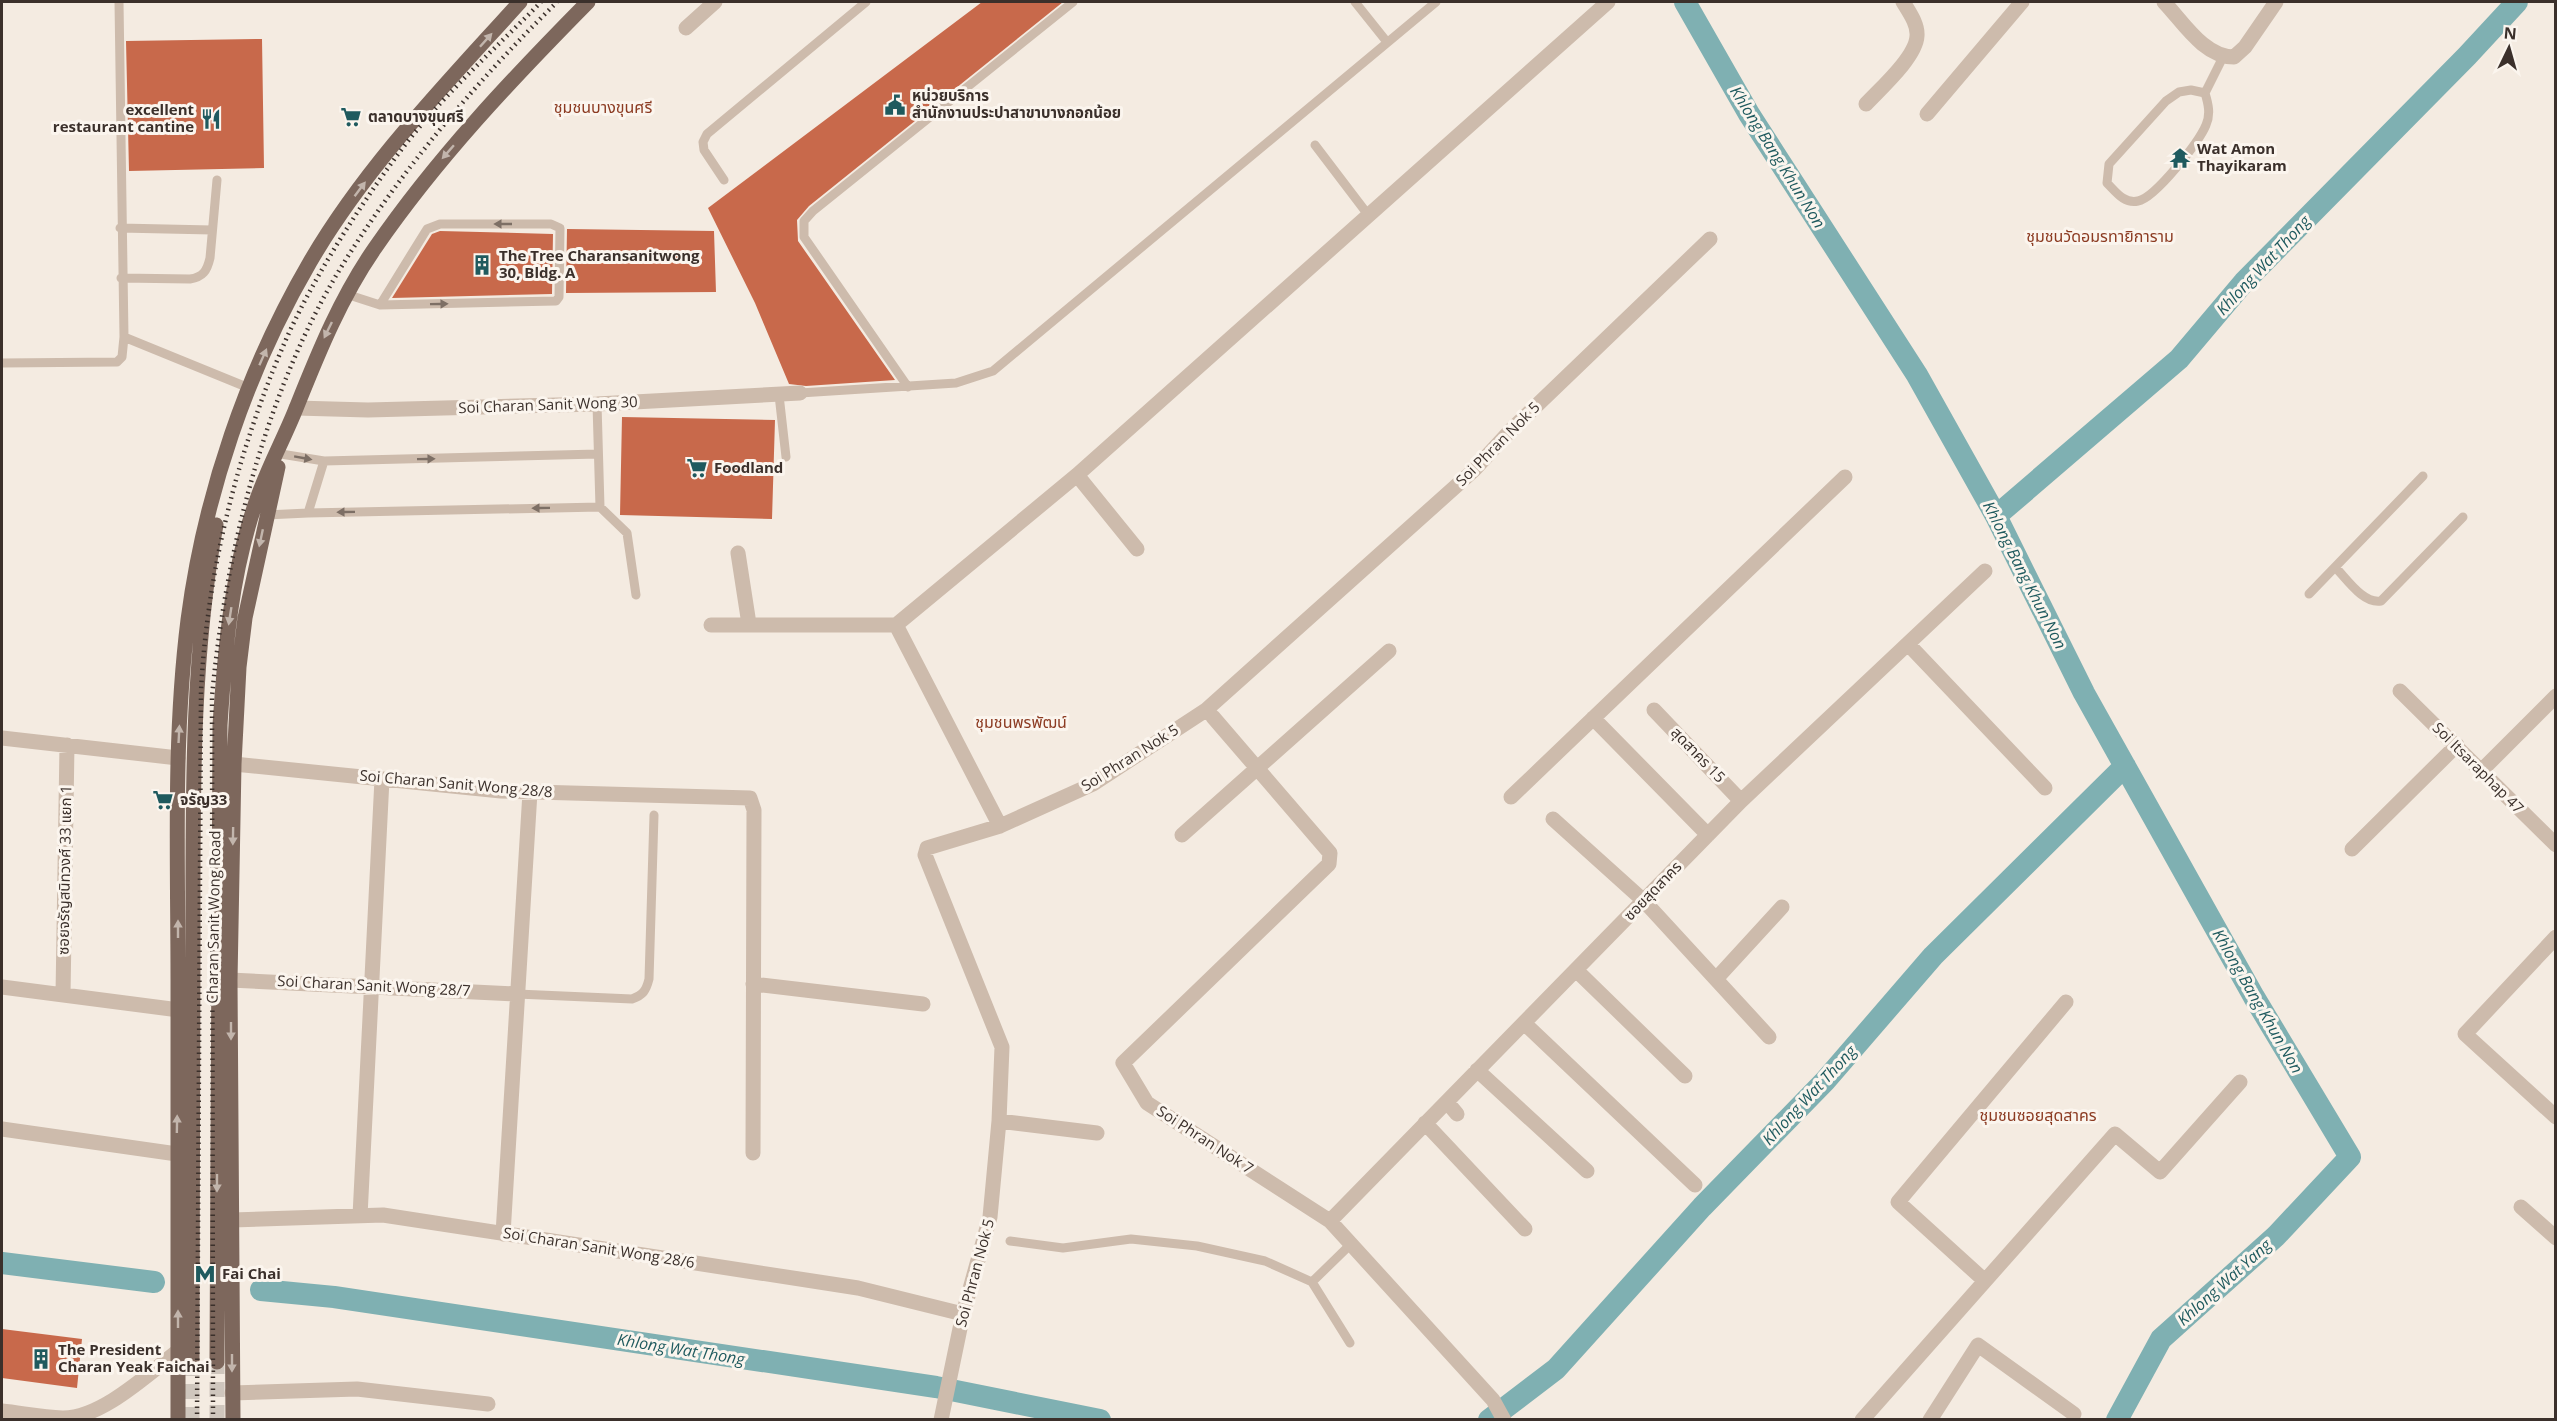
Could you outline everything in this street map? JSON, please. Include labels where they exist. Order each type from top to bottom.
[{"type":"main road","name":"Charan Sanit Wong Road","points":[[180,1418],[177,1154],[178,758],[182,682],[197,565],[212,501],[249,388],[310,261],[358,191],[412,122],[520,2]]},
{"type":"main road","name":"Charan Sanit Wong Road","points":[[217,1362],[218,808],[223,674],[228,627],[242,548],[270,464],[293,415],[317,353],[346,294],[373,249],[446,154],[588,2]]},
{"type":"main road","name":"Charan Sanit Wong Road","points":[[232,1418],[230,980],[234,764],[239,667],[245,618],[266,515],[293,415]]},
{"type":"main road","name":"Charan Sanit Wong Road","points":[[192,1361],[193,809],[197,662],[205,589],[235,432]]},
{"type":"street","points":[[686,28],[715,2]]},
{"type":"street","points":[[711,625],[896,625],[1077,475],[1608,2]]},
{"type":"street","points":[[1866,104],[1915,48],[1918,34],[1903,2]]},
{"type":"street","points":[[1927,114],[2022,2]]},
{"type":"street","points":[[2164,2],[2211,52],[2223,57],[2234,57],[2246,47],[2276,2]]},
{"type":"street","name":"Soi Phran Nok 5","points":[[941,1419],[963,1314],[990,1217],[999,1121],[1002,1047],[925,855],[927,848],[1000,826],[1093,784],[1206,710],[1474,470],[1510,431],[1710,240]]},
{"type":"street","name":"Soi Charan Sanit Wong 30","points":[[293,415],[368,410],[597,404],[800,393]]},
{"type":"street","points":[[1077,475],[1137,549]]},
{"type":"street","points":[[1511,797],[1845,477]]},
{"type":"street","points":[[738,553],[748,624]]},
{"type":"street","name":"ซอยสุดสาคร","points":[[1330,1221],[1425,1123],[1452,1108],[1477,1070],[1741,801],[1985,571]]},
{"type":"street","points":[[896,625],[1000,826]]},
{"type":"street","points":[[1908,644],[2045,788]]},
{"type":"street","points":[[1182,836],[1389,651]]},
{"type":"street","name":"Soi Itsaraphap 47","points":[[2400,691],[2556,845]]},
{"type":"street","points":[[2481,771],[2556,696]]},
{"type":"street","name":"สุดสาคร 15","points":[[1654,710],[1741,801]]},
{"type":"street","name":"Soi Phran Nok 7","points":[[1213,717],[1330,853],[1329,864],[1123,1063],[1147,1103],[1330,1221],[1493,1400],[1504,1419]]},
{"type":"street","points":[[1593,718],[1708,835]]},
{"type":"street","points":[[2,738],[178,758]]},
{"type":"street","name":"ซอยจรัญสนิทวงศ์ 33 แยก 1","points":[[63,995],[67,745]]},
{"type":"street","points":[[2352,849],[2457,746]]},
{"type":"street","name":"Soi Charan Sanit Wong 28/8","points":[[234,764],[530,792],[750,798],[754,810],[753,984]]},
{"type":"street","points":[[360,1216],[382,779]]},
{"type":"street","points":[[503,1233],[530,792]]},
{"type":"street","points":[[1553,819],[1644,901],[1769,1037]]},
{"type":"street","points":[[1716,979],[1782,907]]},
{"type":"street","points":[[2556,937],[2465,1034],[2556,1117]]},
{"type":"street","points":[[1576,970],[1685,1076]]},
{"type":"street","name":"Soi Charan Sanit Wong 28/7","points":[[230,980],[372,985],[518,994]]},
{"type":"street","points":[[753,1153],[753,984],[924,1004]]},
{"type":"street","points":[[2,987],[178,1010]]},
{"type":"street","points":[[1985,1281],[1898,1202],[2066,1002]]},
{"type":"street","points":[[1524,1023],[1695,1185]]},
{"type":"street","points":[[1477,1070],[1587,1171]]},
{"type":"street","points":[[1862,1419],[2115,1134],[2160,1172],[2240,1082]]},
{"type":"street","points":[[999,1121],[1096,1133]]},
{"type":"street","points":[[1425,1123],[1525,1229]]},
{"type":"street","points":[[2,1130],[177,1154]]},
{"type":"street","points":[[2521,1207],[2556,1238]]},
{"type":"street","name":"Soi Charan Sanit Wong 28/6","points":[[232,1220],[384,1215],[858,1288],[963,1314]]},
{"type":"street","points":[[1933,1418],[1978,1345],[2074,1414]]},
{"type":"street","points":[[2,1411],[63,1418],[83,1416],[114,1399],[178,1351]]},
{"type":"street","points":[[232,1393],[357,1389],[488,1404]]},
{"type":"lane","points":[[2,363],[117,362],[122,357],[124,337],[120,228],[119,2]]},
{"type":"lane","points":[[724,180],[704,150],[703,142],[707,134],[866,2]]},
{"type":"lane","points":[[908,387],[804,237],[804,221],[813,210],[1073,2]]},
{"type":"lane","points":[[1354,2],[1387,42]]},
{"type":"lane","points":[[800,393],[956,383],[993,371],[1436,2]]},
{"type":"lane","points":[[2205,93],[2191,90],[2179,92],[2166,101],[2109,164],[2107,183],[2125,200],[2138,202],[2152,195],[2200,135],[2207,123],[2209,107],[2205,93],[2223,57]]},
{"type":"lane","points":[[1316,145],[1369,216]]},
{"type":"lane","points":[[121,278],[199,277],[207,270],[217,180]]},
{"type":"lane","points":[[346,294],[380,305],[556,301],[559,297],[560,228],[551,224],[433,226],[419,240],[380,305]]},
{"type":"lane","points":[[120,228],[212,230]]},
{"type":"lane","points":[[124,337],[249,388]]},
{"type":"lane","points":[[779,395],[786,457]]},
{"type":"lane","points":[[597,404],[600,507],[627,533],[636,595]]},
{"type":"lane","points":[[281,454],[324,461],[598,454]]},
{"type":"lane","points":[[308,513],[324,461]]},
{"type":"lane","points":[[2309,594],[2423,476]]},
{"type":"lane","points":[[266,515],[600,507]]},
{"type":"lane","points":[[2335,567],[2366,598],[2373,602],[2381,601],[2463,517]]},
{"type":"lane","points":[[518,994],[632,999],[641,996],[649,979],[654,815]]},
{"type":"lane","points":[[1010,1241],[1049,1248],[1131,1239],[1197,1245],[1265,1262],[1312,1282],[1350,1344]]},
{"type":"lane","points":[[1312,1282],[1352,1244]]},
{"type":"building","name":"หน่วยบริการ สำนักงานประปาสาขาบางกอกน้อย","points":[[982,2],[1063,2],[809,206],[797,220],[798,241],[895,380],[806,386],[789,384],[755,303],[708,208]]},
{"type":"building","points":[[262,39],[264,168],[129,171],[126,41]]},
{"type":"building","points":[[567,229],[714,231],[716,292],[566,293]]},
{"type":"building","name":"The Tree Charansanitwong 30, Bldg. A","points":[[440,231],[553,234],[552,294],[392,298],[432,234]]},
{"type":"building","name":"Foodland","points":[[622,417],[775,420],[772,519],[620,515]]},
{"type":"building","name":"The President Charan Yeak Faichai","points":[[2,1329],[82,1339],[77,1388],[2,1378]]},
{"type":"waterway","name":"Khlong Bang Khun Non","points":[[1685,2],[1749,114],[1917,375],[1996,516],[2084,693],[2254,997],[2350,1157],[2276,1236],[2161,1339],[2117,1420]]},
{"type":"waterway","name":"Khlong Wat Thong","points":[[1996,516],[2179,359],[2244,282],[2467,56],[2517,2]]},
{"type":"waterway","name":"Khlong Wat Thong","points":[[1489,1420],[1556,1369],[1702,1207],[1825,1081],[1933,956],[2125,766]]},
{"type":"waterway","name":"Khlong Wat Thong","points":[[2,1263],[154,1282]]},
{"type":"waterway","name":"Khlong Wat Thong","points":[[261,1290],[334,1297],[936,1387],[1100,1420]]},
{"type":"tunnel","points":[[192,1361],[192,1420]]},
{"type":"tunnel","points":[[217,1362],[217,1420]]},
{"type":"railway","points":[[197,1420],[201,691],[210,602],[227,514],[252,428],[284,344],[307,297],[348,227],[409,139],[427,118],[541,2]]},
{"type":"railway","points":[[213,1420],[212,697],[218,643],[238,531],[270,421],[290,368],[313,317],[340,269],[388,197],[441,129],[497,64],[557,2]]},
{"type":"place","name":"หน่วยบริการ สำนักงานประปาสาขาบางกอกน้อย","points":[[895,105]]},
{"type":"place","name":"ตลาดบางขุนศรี","points":[[351,117]]},
{"type":"place","name":"excellent restaurant cantine","points":[[211,119]]},
{"type":"place","name":"Wat Amon Thayikaram","points":[[2180,158]]},
{"type":"place","name":"The Tree Charansanitwong 30, Bldg. A","points":[[482,265]]},
{"type":"place","name":"Foodland","points":[[697,468]]},
{"type":"place","name":"จรัญ33","points":[[163,800]]},
{"type":"place","name":"Fai Chai","points":[[205,1274]]},
{"type":"place","name":"The President Charan Yeak Faichai","points":[[41,1359]]},
{"type":"district","name":"ชุมชนบางขุนศรี","points":[[603,107]]},
{"type":"district","name":"ชุมชนวัดอมรทายิการาม","points":[[2100,236]]},
{"type":"district","name":"ชุมชนพรพัฒน์","points":[[1021,722]]},
{"type":"district","name":"ชุมชนซอยสุดสาคร","points":[[2038,1115]]},
{"type":"water label","name":"Khlong Wat Yang","points":[[2224,1282]]}]
